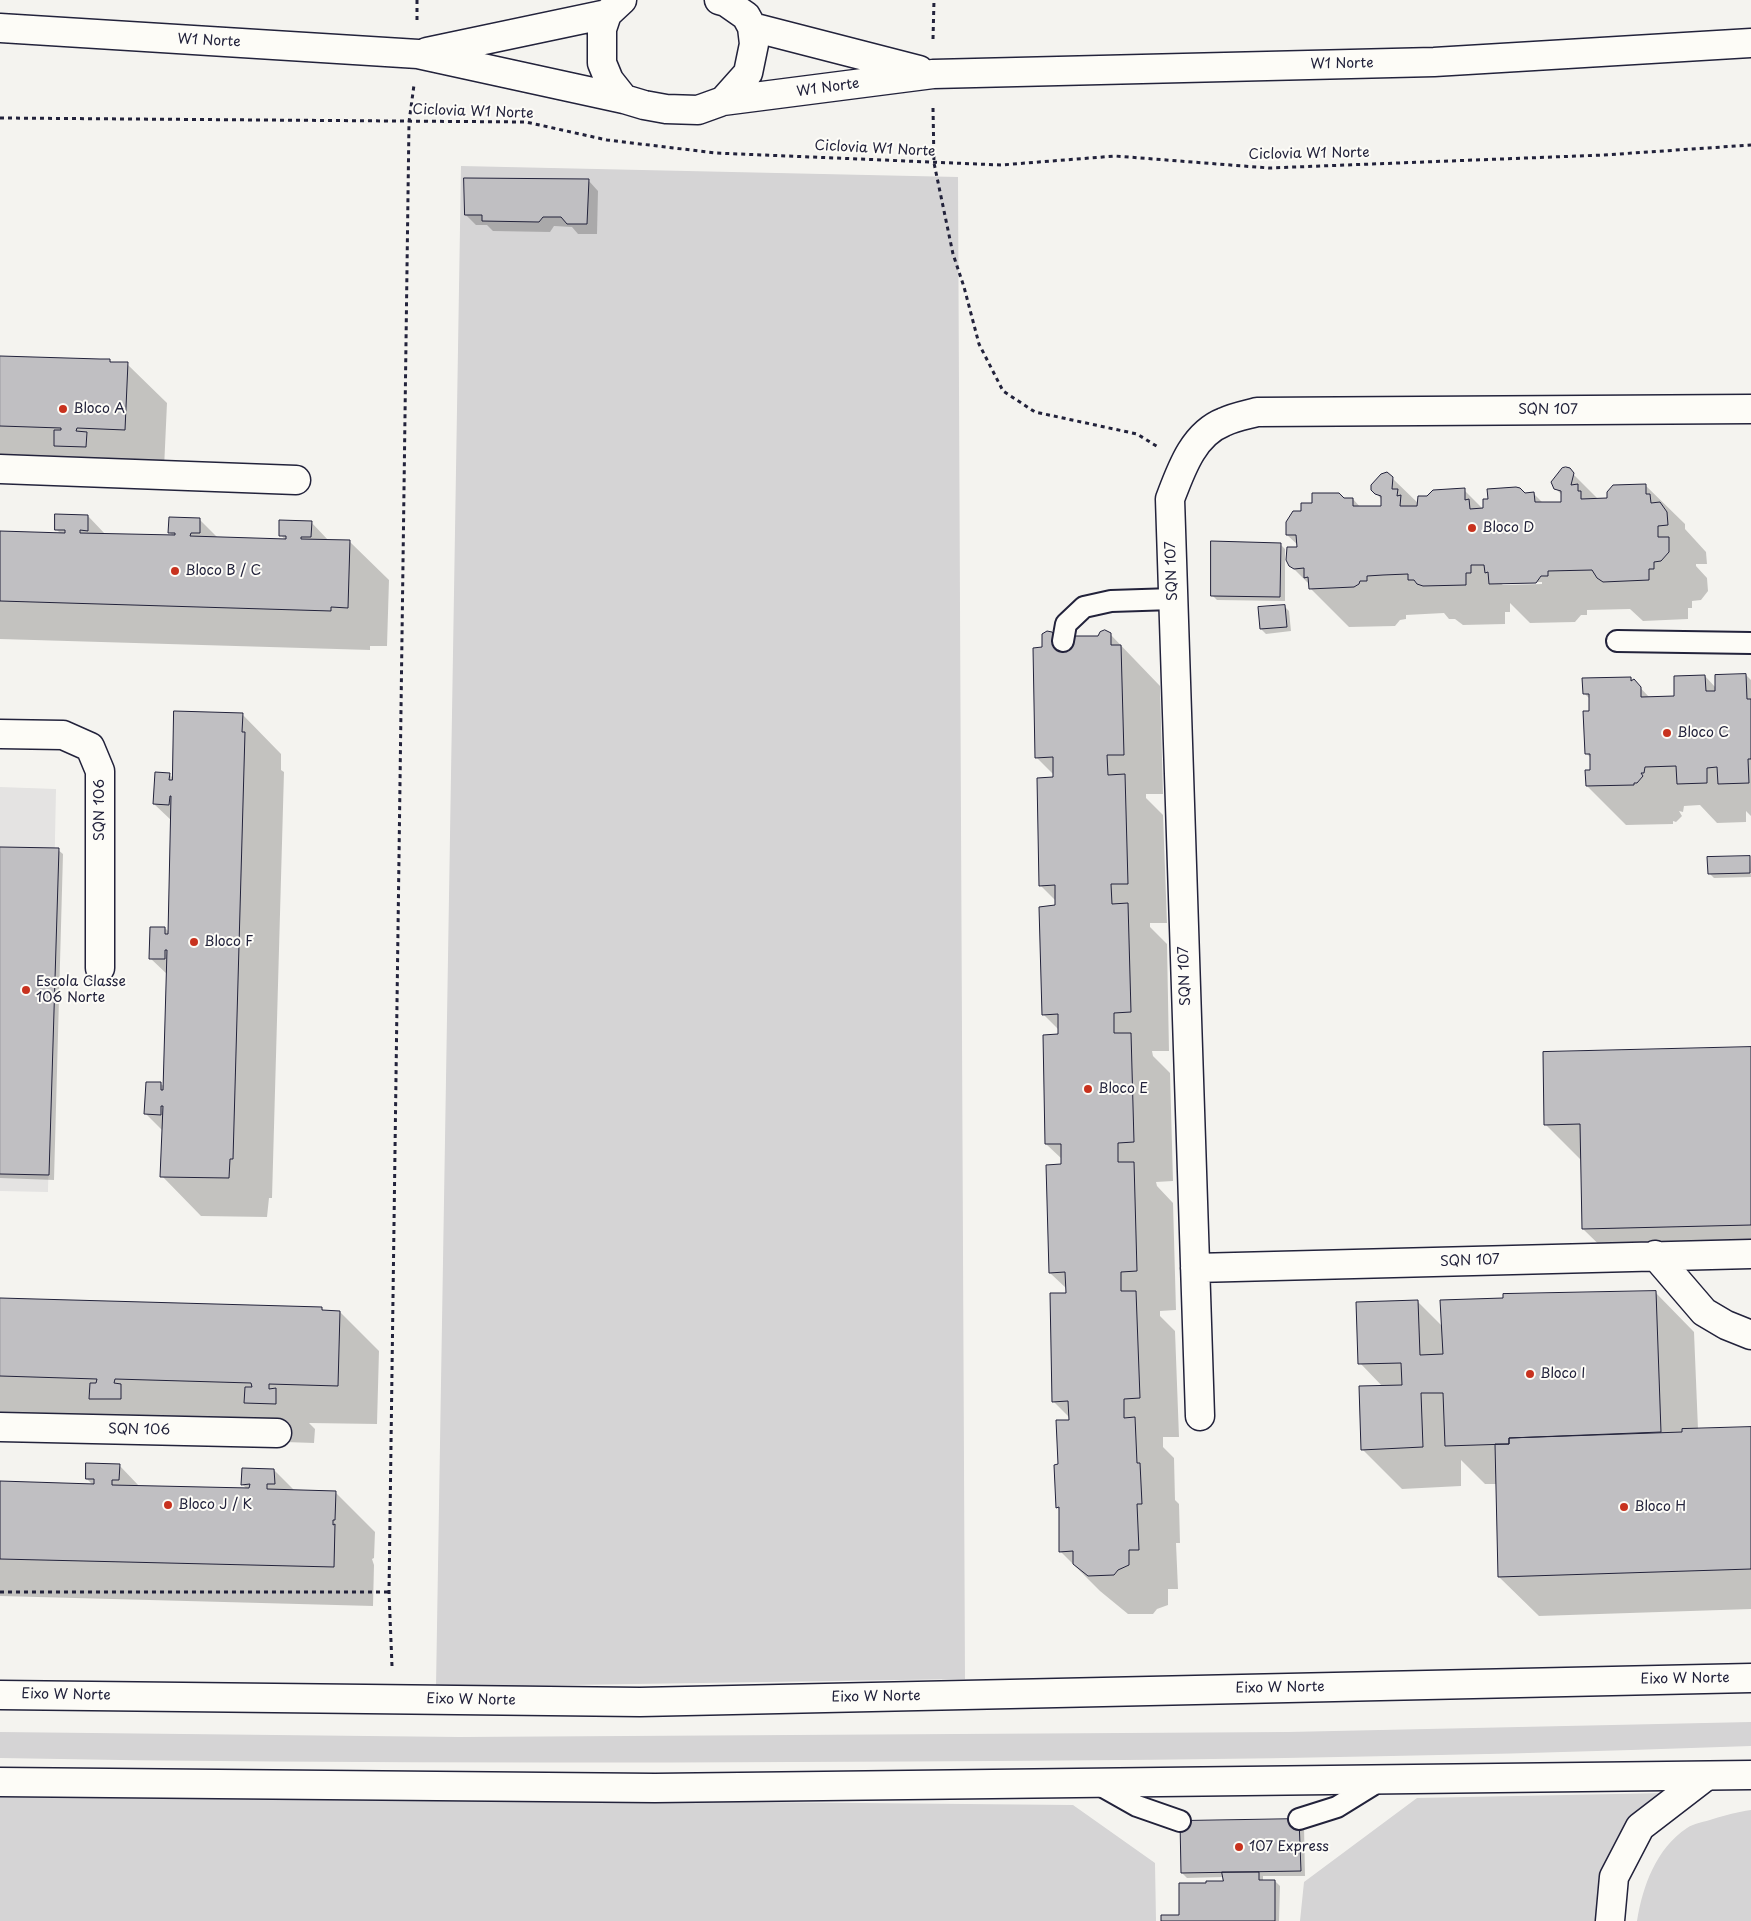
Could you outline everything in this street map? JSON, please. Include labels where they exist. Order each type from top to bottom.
[{"type":"main road","points":[[723,101],[748,73],[754,44],[752,27],[746,16],[724,1]]},
{"type":"main road","name":"W1 Norte","points":[[418,54],[614,7]]},
{"type":"main road","points":[[614,7],[602,29],[602,62],[609,80],[624,98]]},
{"type":"main road","name":"W1 Norte","points":[[752,27],[933,74]]},
{"type":"main road","name":"W1 Norte","points":[[0,28],[418,54],[624,98],[644,105],[698,110],[723,101],[933,74],[1434,62],[1751,43]]},
{"type":"main road","name":"SQN 107","points":[[1200,1416],[1170,498],[1184,464],[1202,438],[1222,422],[1257,412],[1751,409]]},
{"type":"main road","points":[[0,468],[296,480]]},
{"type":"main road","name":"SQN 106","points":[[0,734],[63,735],[90,747],[100,771],[100,968]]},
{"type":"main road","name":"SQN 107","points":[[1195,1268],[1751,1254]]},
{"type":"main road","points":[[1655,1255],[1704,1312],[1726,1325],[1751,1336]]},
{"type":"main road","name":"SQN 106","points":[[0,1427],[277,1433]]},
{"type":"main road","name":"Eixo W Norte","points":[[0,1695],[640,1702],[1751,1678]]},
{"type":"main road","points":[[0,1782],[645,1788],[1751,1775]]},
{"type":"main road","points":[[1610,1921],[1614,1878],[1640,1827],[1705,1777]]},
{"type":"lane","points":[[1063,641],[1066,624],[1084,607],[1111,601],[1173,599]]},
{"type":"lane","points":[[1617,641],[1751,643]]},
{"type":"lane","points":[[1298,1819],[1337,1807],[1379,1780]]},
{"type":"lane","points":[[1098,1784],[1137,1806],[1180,1821]]},
{"type":"path","points":[[934,0],[934,163],[953,254],[979,344],[1004,391],[1035,412],[1137,434],[1184,464]]},
{"type":"path","name":"Ciclovia W1 Norte","points":[[0,118],[526,122],[607,140],[716,153],[1001,166],[1115,156],[1270,168],[1604,155],[1751,145]]},
{"type":"path","points":[[392,1660],[389,1592],[409,122]]},
{"type":"path","points":[[0,1592],[389,1592]]},
{"type":"shaded area","points":[[461,166],[958,177],[965,1679],[436,1687]]},
{"type":"shaded area","name":"Escola Classe 106 Norte","points":[[0,787],[56,789],[48,1192],[0,1191]]},
{"type":"shaded area","points":[[1751,1722],[1751,1746],[1391,1756],[1032,1761],[594,1762],[297,1762],[0,1758],[0,1732],[460,1737],[1288,1732]]},
{"type":"shaded area","points":[[1666,1793],[1609,1860],[1598,1894],[1595,1921],[1300,1921],[1304,1882],[1417,1798]]},
{"type":"shaded area","points":[[0,1795],[1073,1805],[1155,1863],[1156,1921],[0,1921]]},
{"type":"shaded area","points":[[1751,1810],[1751,1921],[1637,1921],[1647,1881],[1659,1857],[1676,1837],[1693,1825]]},
{"type":"building","points":[[464,178],[589,179],[587,224],[567,224],[561,217],[543,217],[539,222],[482,221],[482,215],[465,215]]},
{"type":"building","name":"Bloco A","points":[[0,356],[110,359],[110,362],[128,362],[125,430],[77,428],[76,431],[87,432],[86,447],[54,446],[54,430],[61,430],[61,428],[0,426]]},
{"type":"building","name":"Bloco D","points":[[1562,468],[1570,468],[1574,473],[1571,485],[1578,484],[1578,491],[1581,491],[1581,499],[1607,498],[1607,492],[1613,485],[1646,484],[1646,494],[1650,494],[1651,503],[1660,502],[1667,512],[1668,525],[1658,526],[1658,537],[1669,537],[1669,552],[1661,561],[1654,562],[1654,569],[1649,569],[1649,580],[1603,582],[1597,578],[1592,570],[1548,571],[1548,576],[1541,576],[1536,583],[1489,584],[1488,572],[1485,573],[1484,565],[1471,565],[1471,573],[1466,573],[1466,585],[1423,586],[1417,584],[1414,580],[1408,580],[1408,574],[1367,576],[1367,581],[1360,581],[1354,587],[1309,589],[1308,577],[1304,578],[1304,568],[1294,569],[1289,566],[1286,560],[1287,547],[1297,547],[1296,535],[1286,535],[1286,522],[1293,511],[1301,511],[1301,503],[1312,503],[1312,493],[1339,493],[1344,498],[1353,498],[1353,506],[1381,506],[1381,496],[1371,490],[1371,485],[1381,474],[1387,472],[1393,477],[1392,489],[1398,489],[1397,496],[1401,495],[1400,506],[1417,506],[1418,496],[1427,496],[1433,490],[1465,488],[1465,500],[1469,499],[1470,509],[1483,508],[1483,499],[1488,499],[1487,489],[1516,487],[1525,493],[1534,492],[1535,502],[1561,502],[1561,491],[1554,489],[1551,482]]},
{"type":"building","name":"Bloco B / C","points":[[55,514],[88,515],[88,531],[80,530],[80,533],[175,535],[175,533],[168,533],[169,517],[200,518],[200,533],[191,533],[190,536],[286,539],[286,536],[279,536],[279,520],[312,521],[311,537],[301,537],[301,539],[350,540],[348,608],[331,607],[331,611],[0,601],[0,531],[65,533],[65,530],[55,530]]},
{"type":"building","points":[[1211,541],[1281,543],[1280,597],[1211,596]]},
{"type":"building","points":[[1285,605],[1287,627],[1260,629],[1258,607]]},
{"type":"building","name":"Bloco E","points":[[1105,630],[1111,633],[1111,645],[1121,645],[1124,755],[1107,755],[1108,775],[1125,774],[1128,884],[1111,884],[1112,904],[1128,903],[1131,1012],[1114,1013],[1114,1033],[1131,1033],[1134,1142],[1118,1143],[1118,1162],[1134,1162],[1137,1271],[1121,1272],[1121,1291],[1136,1291],[1140,1398],[1124,1399],[1124,1418],[1135,1417],[1137,1463],[1140,1463],[1142,1504],[1137,1504],[1139,1550],[1129,1550],[1129,1565],[1118,1570],[1114,1575],[1088,1576],[1073,1564],[1073,1551],[1059,1552],[1059,1507],[1056,1508],[1054,1465],[1058,1464],[1056,1420],[1069,1420],[1068,1401],[1052,1402],[1050,1293],[1066,1293],[1065,1272],[1049,1273],[1046,1165],[1061,1164],[1061,1144],[1045,1144],[1043,1035],[1058,1034],[1058,1014],[1042,1015],[1039,907],[1055,905],[1055,885],[1039,886],[1037,778],[1053,777],[1053,757],[1035,758],[1033,648],[1042,647],[1042,634],[1047,631],[1052,632],[1055,636],[1098,636],[1100,632]]},
{"type":"building","name":"Bloco C","points":[[1746,674],[1747,699],[1751,699],[1751,759],[1748,759],[1749,783],[1718,784],[1717,767],[1707,768],[1707,783],[1677,784],[1676,766],[1645,767],[1644,773],[1641,773],[1643,776],[1634,785],[1586,786],[1585,770],[1590,770],[1590,754],[1585,754],[1583,711],[1589,711],[1589,694],[1583,694],[1582,678],[1631,677],[1631,681],[1634,679],[1641,687],[1641,697],[1674,696],[1674,676],[1705,675],[1706,691],[1715,691],[1715,675]]},
{"type":"building","name":"Bloco F","points":[[174,711],[243,713],[242,732],[245,732],[233,1159],[230,1159],[229,1178],[160,1177],[163,1106],[161,1106],[161,1115],[144,1114],[146,1082],[161,1082],[161,1090],[163,1090],[167,950],[165,950],[165,959],[149,959],[150,927],[165,927],[165,934],[168,934],[171,796],[169,805],[153,804],[155,772],[170,773],[169,780],[172,780]]},
{"type":"building","name":"Escola Classe 106 Norte","points":[[0,847],[59,848],[49,1175],[0,1174]]},
{"type":"building","points":[[1750,856],[1750,873],[1708,874],[1707,857]]},
{"type":"building","points":[[1751,1047],[1751,1225],[1582,1229],[1580,1124],[1544,1125],[1543,1052]]},
{"type":"building","name":"Bloco I","points":[[1656,1291],[1661,1432],[1509,1438],[1509,1444],[1445,1446],[1443,1393],[1421,1393],[1423,1447],[1361,1450],[1359,1386],[1402,1385],[1401,1363],[1358,1364],[1356,1302],[1418,1300],[1420,1355],[1443,1354],[1440,1300],[1503,1298],[1503,1294]]},
{"type":"building","points":[[0,1298],[322,1307],[322,1310],[340,1311],[338,1386],[269,1384],[269,1389],[276,1388],[276,1404],[244,1403],[245,1387],[252,1387],[251,1383],[115,1379],[114,1383],[121,1384],[121,1399],[89,1399],[90,1383],[96,1383],[97,1379],[0,1376]]},
{"type":"building","name":"Bloco H","points":[[1751,1427],[1751,1569],[1498,1577],[1495,1444],[1509,1444],[1509,1438],[1682,1432],[1682,1429]]},
{"type":"building","name":"Bloco J / K","points":[[86,1463],[120,1464],[119,1480],[112,1480],[112,1485],[249,1488],[250,1484],[241,1485],[242,1468],[274,1469],[275,1484],[267,1484],[267,1489],[336,1491],[335,1520],[333,1520],[333,1525],[335,1524],[334,1567],[0,1559],[0,1481],[94,1484],[94,1479],[86,1479]]},
{"type":"building","points":[[1299,1819],[1301,1871],[1181,1873],[1180,1821]]},
{"type":"building","points":[[1222,1872],[1259,1872],[1259,1880],[1275,1880],[1275,1921],[1161,1921],[1161,1915],[1179,1915],[1179,1883],[1223,1881]]},
{"type":"place","name":"Bloco A","points":[[63,409]]},
{"type":"place","name":"Bloco D","points":[[1472,528]]},
{"type":"place","name":"Bloco B / C","points":[[175,571]]},
{"type":"place","name":"Bloco C","points":[[1667,733]]},
{"type":"place","name":"Bloco F","points":[[194,942]]},
{"type":"place","name":"Escola Classe 106 Norte","points":[[26,990]]},
{"type":"place","name":"Bloco E","points":[[1088,1089]]},
{"type":"place","name":"Bloco I","points":[[1530,1374]]},
{"type":"place","name":"Bloco J / K","points":[[168,1505]]},
{"type":"place","name":"Bloco H","points":[[1624,1507]]},
{"type":"place","name":"107 Express","points":[[1239,1847]]}]
